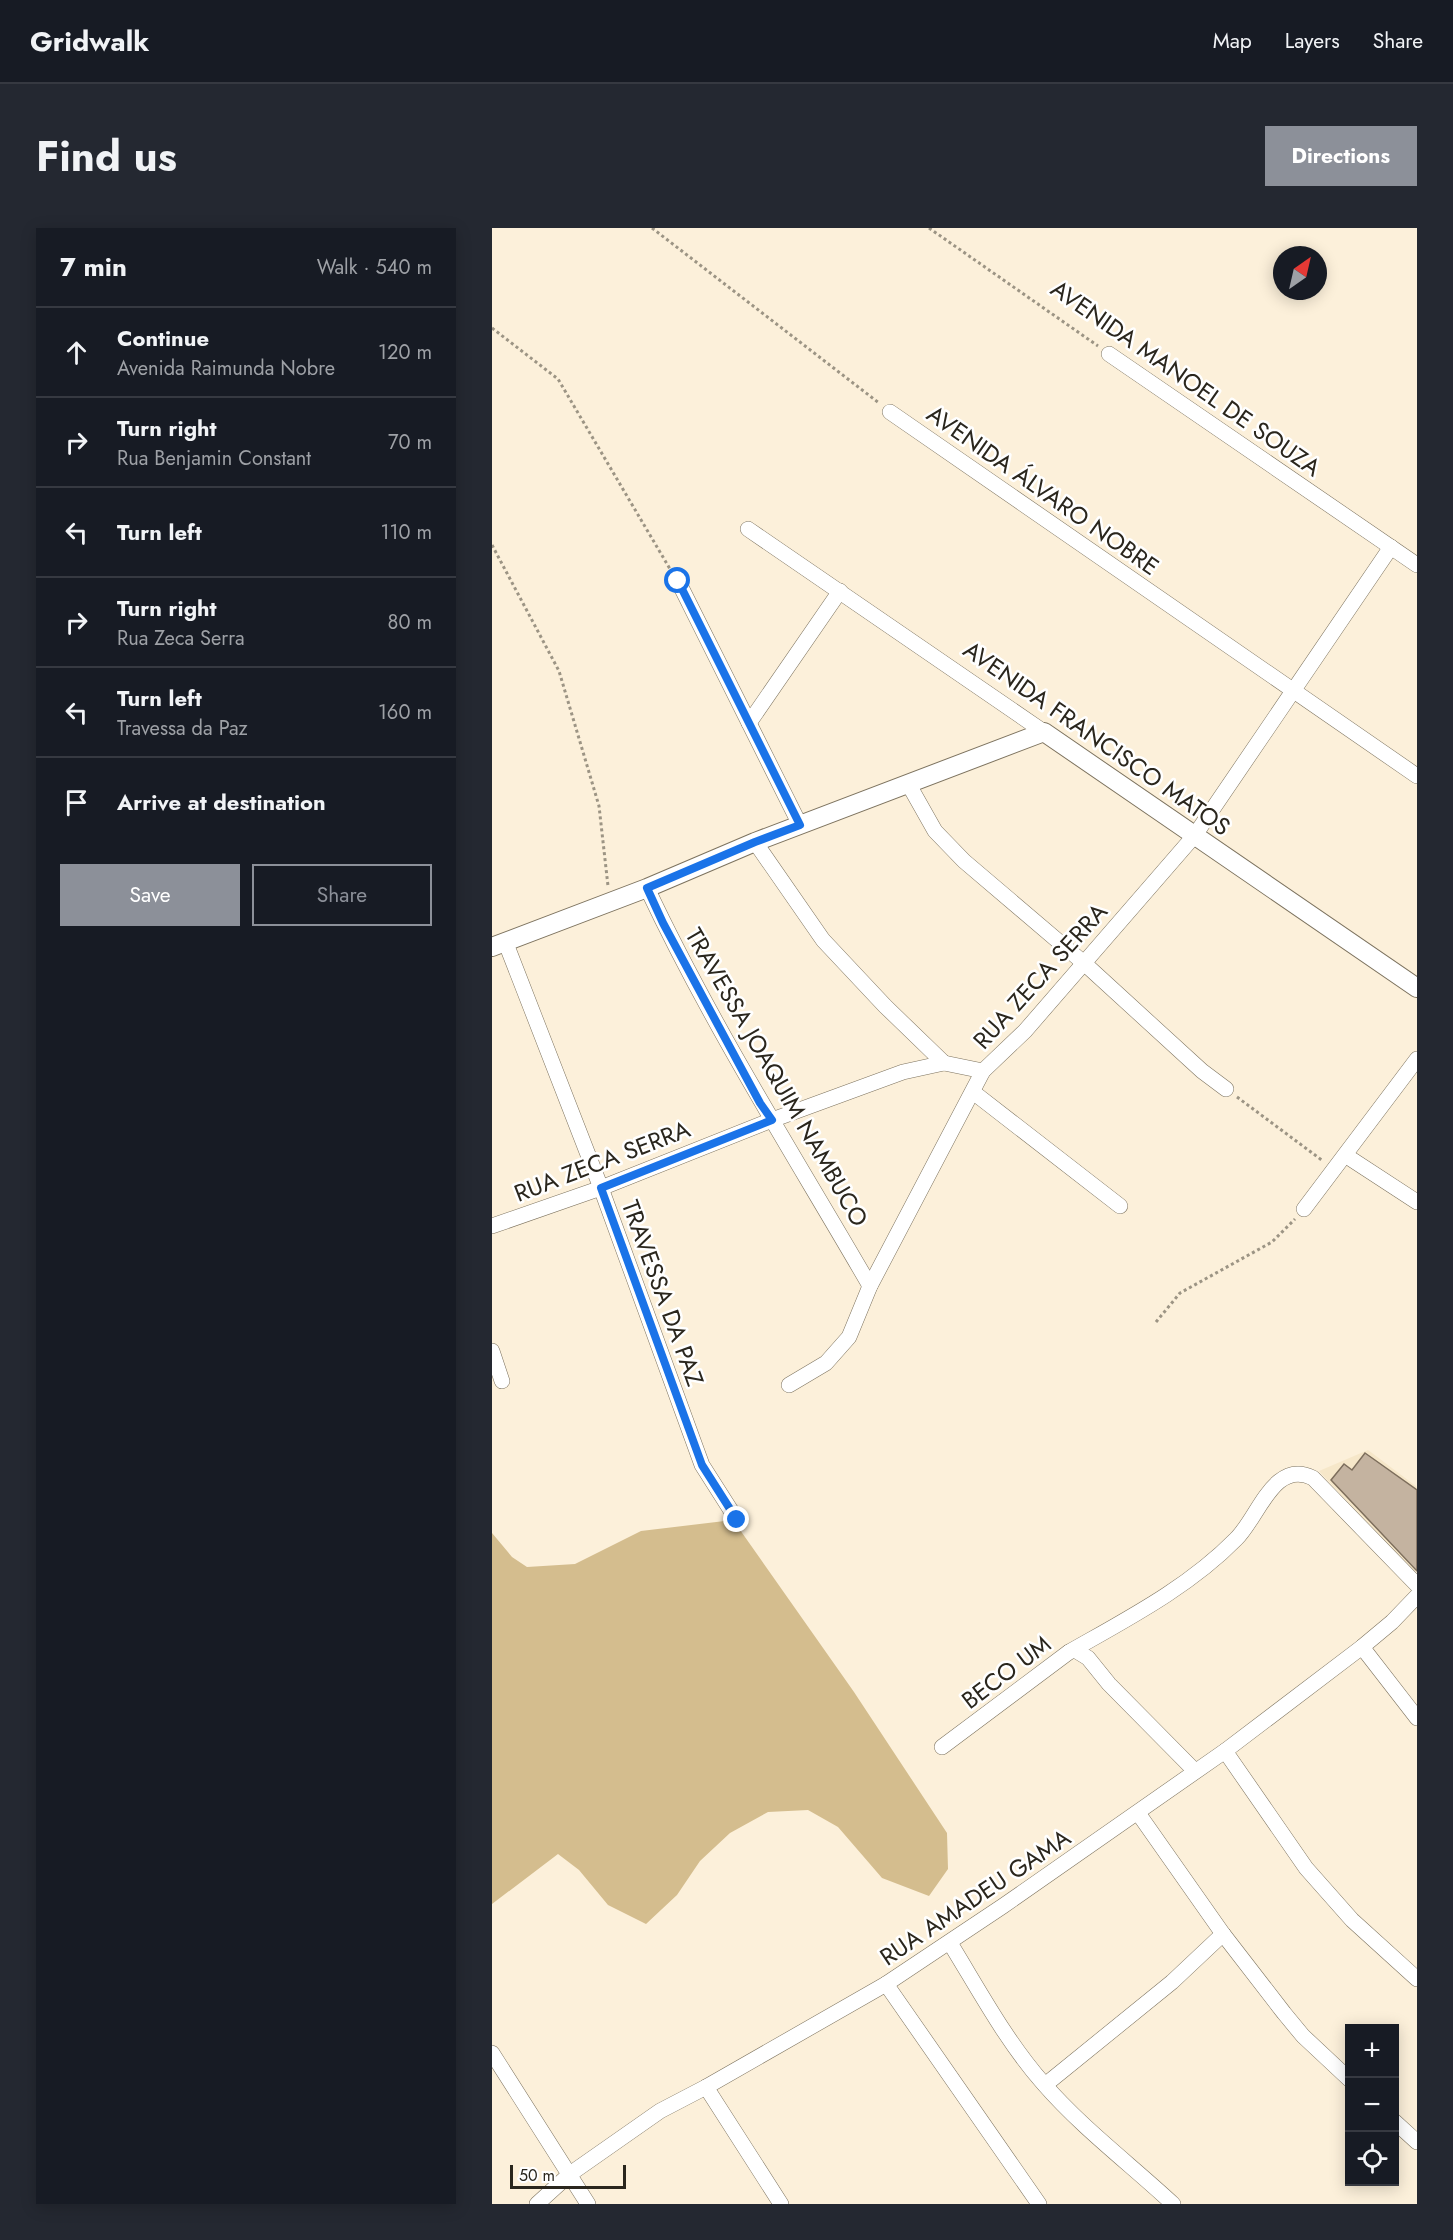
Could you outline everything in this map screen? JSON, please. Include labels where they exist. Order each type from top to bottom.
[{"type":"street","name":"AVENIDA MANOEL DE SOUZA","points":[[1109,354],[1417,565]]},
{"type":"street","name":"AVENIDA ÁLVARO NOBRE","points":[[890,412],[1417,776]]},
{"type":"street","name":"AVENIDA FRANCISCO MATOS","points":[[748,529],[1417,988]]},
{"type":"street","name":"RUA ZECA SERRA","points":[[492,1226],[601,1188],[772,1120],[903,1072],[944,1063],[983,1071],[1025,1030],[1195,835],[1391,547]]},
{"type":"street","points":[[678,581],[800,825]]},
{"type":"street","points":[[749,723],[840,591]]},
{"type":"street","points":[[498,944],[647,888],[755,842],[1044,732]]},
{"type":"street","points":[[909,785],[928,819],[942,838],[1202,1071],[1226,1089]]},
{"type":"street","points":[[755,842],[823,940],[878,999],[944,1063]]},
{"type":"street","name":"TRAVESSA JOAQUIM NAMBUCO","points":[[647,888],[760,1103],[870,1286]]},
{"type":"street","name":"TRAVESSA DA PAZ","points":[[498,944],[601,1188],[702,1465],[737,1520]]},
{"type":"street","points":[[1304,1209],[1417,1059]]},
{"type":"street","points":[[789,1385],[826,1363],[849,1336],[870,1286],[983,1071]]},
{"type":"street","points":[[973,1092],[1120,1206]]},
{"type":"street","points":[[1345,1155],[1417,1202]]},
{"type":"street","points":[[492,1351],[502,1381]]},
{"type":"street","points":[[1069,1652],[1188,1580],[1237,1539],[1278,1480],[1297,1473],[1313,1478],[1417,1585]]},
{"type":"street","name":"RUA AMADEU GAMA","points":[[537,2204],[570,2174],[660,2111],[886,1984],[950,1943],[1225,1751],[1362,1647],[1392,1622],[1417,1596]]},
{"type":"street","points":[[1362,1647],[1417,1718]]},
{"type":"street","name":"BECO UM","points":[[942,1748],[1069,1652],[1075,1650],[1088,1658],[1109,1684],[1195,1771]]},
{"type":"street","points":[[1225,1751],[1306,1868],[1352,1920],[1417,1978]]},
{"type":"street","points":[[1138,1813],[1223,1934],[1303,2036],[1348,2078]]},
{"type":"street","points":[[1045,2085],[1172,1982],[1223,1934]]},
{"type":"street","points":[[950,1943],[1002,2027],[1045,2085],[1173,2204]]},
{"type":"street","points":[[886,1984],[1039,2204]]},
{"type":"street","points":[[492,2052],[588,2204]]},
{"type":"street","points":[[706,2087],[781,2204]]},
{"type":"street","points":[[1399,2125],[1417,2142]]},
{"type":"path","name":"AVENIDA ÁLVARO NOBRE","points":[[652,228],[890,412]]},
{"type":"path","name":"AVENIDA MANOEL DE SOUZA","points":[[931,229],[1109,354]]},
{"type":"path","points":[[492,328],[558,379],[678,581]]},
{"type":"path","points":[[492,545],[559,671],[599,806],[610,902]]},
{"type":"path","points":[[1226,1089],[1334,1170]]},
{"type":"path","points":[[1156,1322],[1180,1293],[1272,1242],[1304,1209]]},
{"type":"shaded area","points":[[1368,1450],[1417,1487],[1417,1569],[1414,1573],[1319,1471]]},
{"type":"shaded area","points":[[733,1520],[854,1692],[947,1833],[948,1869],[929,1896],[882,1878],[838,1827],[808,1810],[768,1812],[730,1833],[700,1861],[677,1895],[646,1924],[608,1905],[579,1870],[558,1854],[492,1904],[492,1533],[512,1557],[527,1567],[575,1564],[641,1531]]},
{"type":"building","points":[[1365,1453],[1417,1490],[1417,1571],[1331,1480],[1344,1464],[1352,1470]]},
{"type":"route","points":[[678,581],[800,825],[647,888],[663,923],[760,1103],[772,1120],[601,1188],[702,1465],[737,1520]]}]
